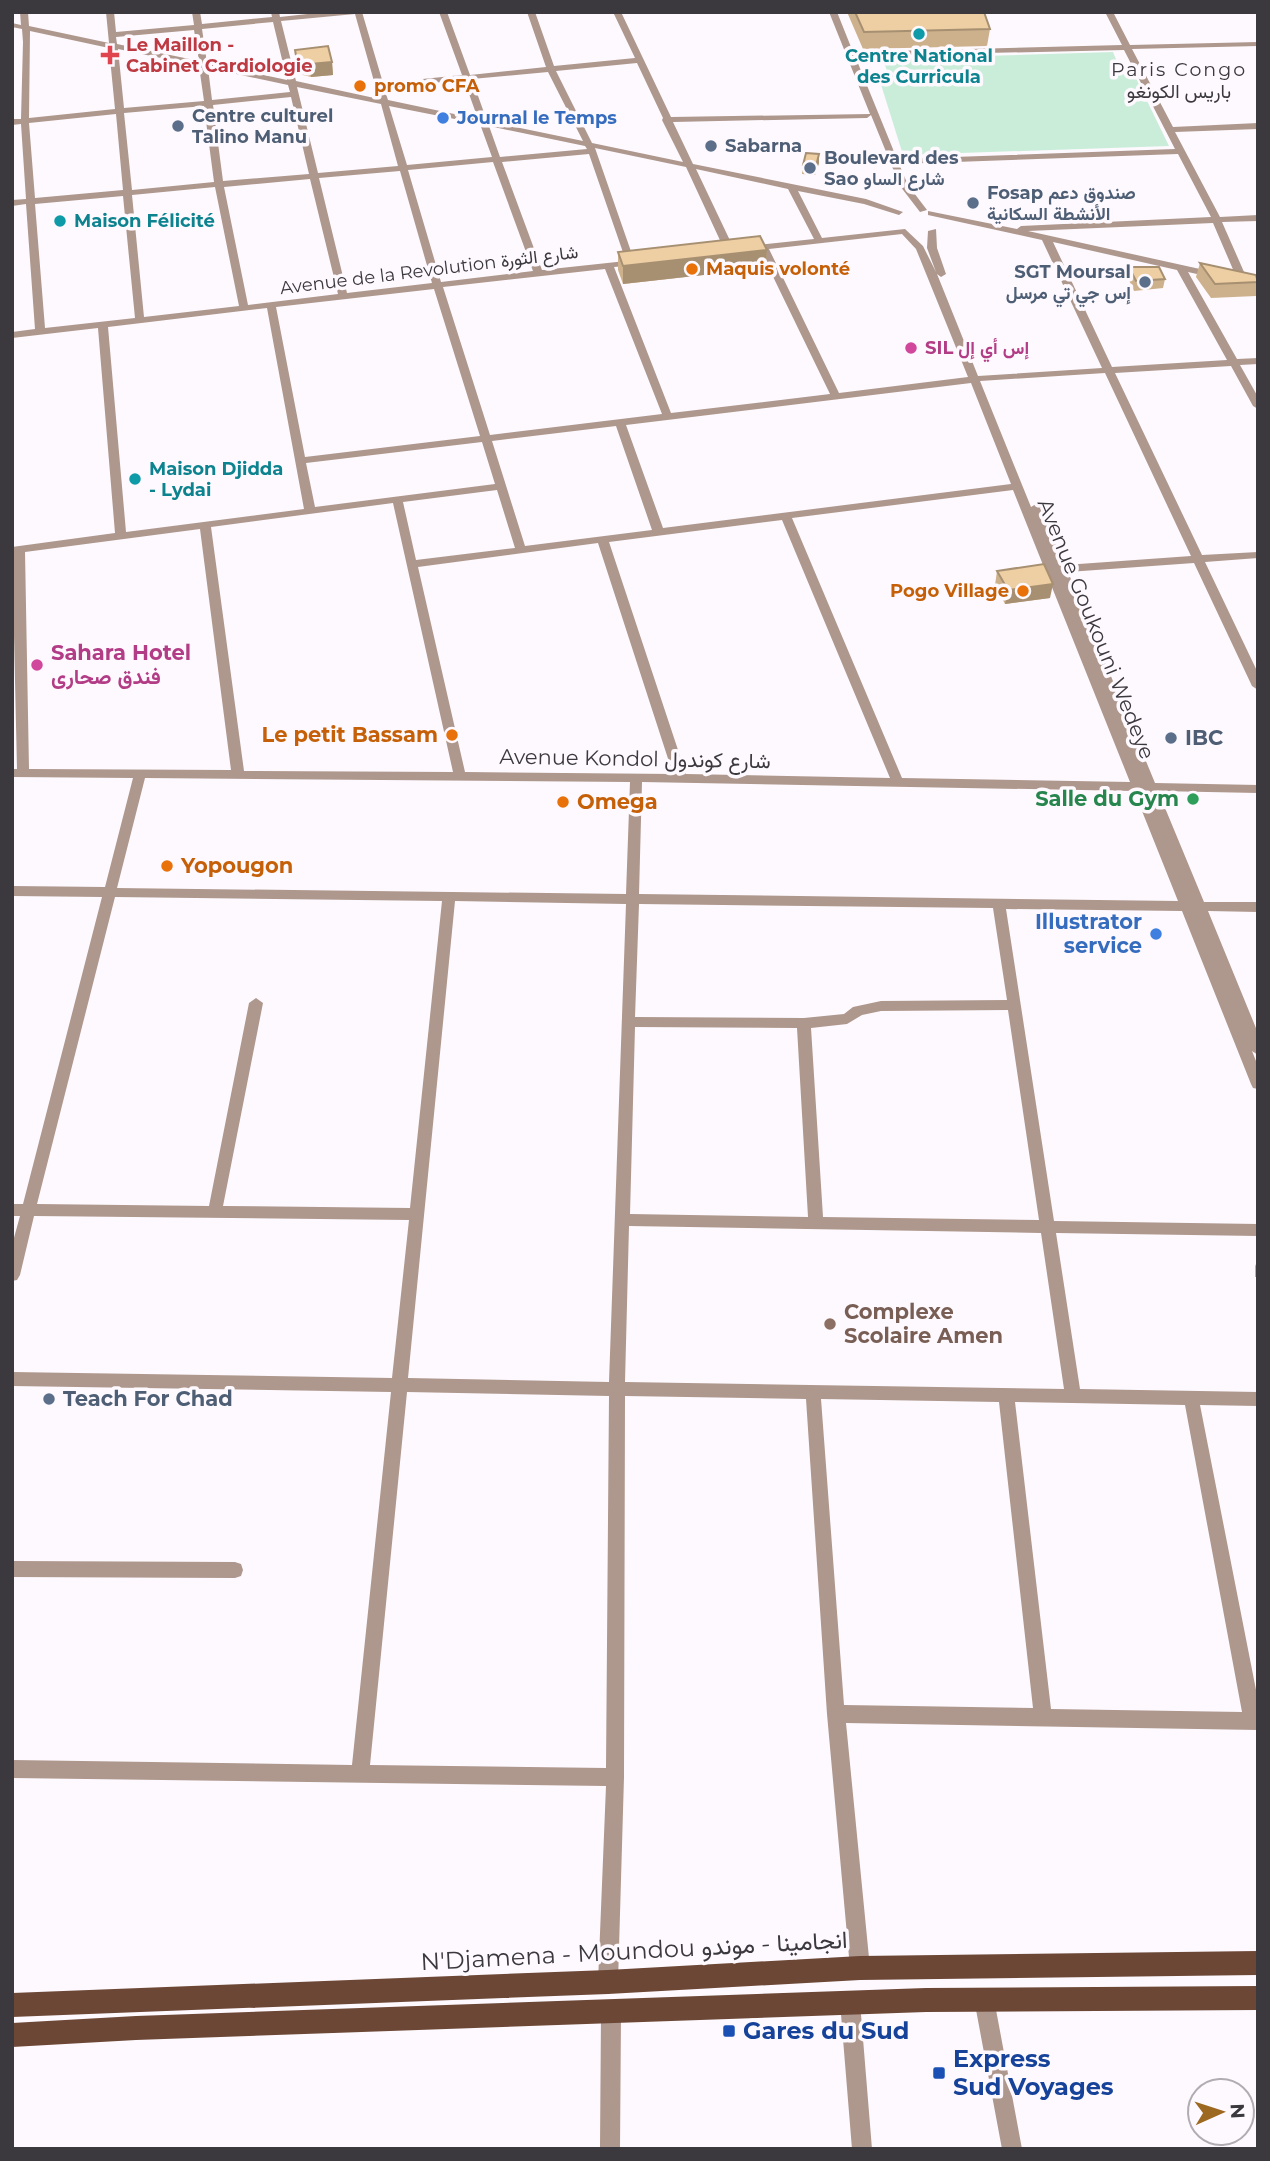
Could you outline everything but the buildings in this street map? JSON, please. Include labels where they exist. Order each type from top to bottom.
[{"type":"main road","name":"N'Djamena - Moundou انجامينا - موندو","points":[[12,2005],[608,1982],[860,1968],[1258,1963]]},
{"type":"main road","points":[[12,2035],[136,2028],[611,2014],[926,2000],[1258,1998]]},
{"type":"street","points":[[24,12],[25,121],[40,332]]},
{"type":"street","points":[[110,12],[140,321]]},
{"type":"street","points":[[196,12],[219,183],[244,309]]},
{"type":"street","points":[[112,35],[275,16],[353,12]]},
{"type":"street","points":[[358,12],[438,287],[488,439],[520,550]]},
{"type":"street","points":[[443,12],[538,274]]},
{"type":"street","points":[[531,12],[551,69],[590,148],[631,263]]},
{"type":"street","points":[[617,12],[730,251]]},
{"type":"street","points":[[825,12],[867,115],[890,161]]},
{"type":"street","points":[[833,12],[890,161],[899,194],[896,216]]},
{"type":"street","points":[[1109,12],[1216,219],[1243,281]]},
{"type":"street","points":[[275,16],[343,297]]},
{"type":"street","points":[[12,25],[292,82],[590,148],[792,187],[849,200],[896,216]]},
{"type":"street","points":[[851,54],[1258,44]]},
{"type":"street","points":[[380,86],[639,60]]},
{"type":"street","points":[[12,122],[296,94]]},
{"type":"street","points":[[666,120],[867,115]]},
{"type":"street","points":[[1171,130],[1257,126]]},
{"type":"street","points":[[12,203],[590,148]]},
{"type":"street","points":[[890,161],[1182,151]]},
{"type":"street","name":"Avenue Goukouni Wedeye","points":[[890,161],[909,195],[939,221],[932,248],[1018,486],[1056,569]]},
{"type":"street","points":[[792,187],[820,242]]},
{"type":"street","points":[[849,200],[866,202],[890,199]]},
{"type":"street","points":[[866,202],[896,216]]},
{"type":"street","points":[[850,238],[896,216],[927,212],[1258,284]]},
{"type":"street","name":"Avenue Goukouni Wedeye","points":[[896,216],[904,232],[920,248],[979,379],[1193,906],[1258,1050]]},
{"type":"street","points":[[1002,230],[1258,218]]},
{"type":"street","points":[[718,253],[935,230],[974,223]]},
{"type":"street","points":[[1047,240],[1106,370],[1258,686]]},
{"type":"street","points":[[763,247],[836,396]]},
{"type":"street","name":"Avenue de la Revolution شارع الثورة","points":[[12,335],[644,261]]},
{"type":"street","points":[[608,264],[668,417]]},
{"type":"street","points":[[1181,268],[1258,406]]},
{"type":"street","points":[[271,305],[310,510]]},
{"type":"street","points":[[103,325],[121,537]]},
{"type":"street","points":[[301,461],[979,379],[1258,361]]},
{"type":"street","points":[[620,423],[659,533]]},
{"type":"street","points":[[18,773],[16,549],[502,486]]},
{"type":"street","points":[[413,564],[1018,486]]},
{"type":"street","points":[[397,499],[460,777]]},
{"type":"street","points":[[786,516],[898,783]]},
{"type":"street","points":[[205,526],[238,775]]},
{"type":"street","points":[[603,541],[681,778]]},
{"type":"street","points":[[1056,569],[1258,555]]},
{"type":"street","name":"Avenue Kondol شارع كوندول","points":[[18,773],[681,778],[1145,789],[1258,789]]},
{"type":"street","points":[[12,1275],[140,774]]},
{"type":"street","points":[[608,1982],[615,1777],[617,1387],[636,778]]},
{"type":"street","points":[[12,891],[1258,907]]},
{"type":"street","points":[[360,1774],[449,897]]},
{"type":"street","points":[[999,904],[1045,1227],[1073,1397]]},
{"type":"street","name":"Avenue Goukouni Wedeye","points":[[1193,906],[1258,1084]]},
{"type":"street","points":[[215,1211],[256,1003]]},
{"type":"street","points":[[628,1022],[804,1023],[847,1019],[858,1011],[881,1006],[1014,1005]]},
{"type":"street","points":[[804,1023],[816,1223]]},
{"type":"street","points":[[12,1210],[415,1214]]},
{"type":"street","points":[[623,1220],[1258,1230]]},
{"type":"street","points":[[12,1379],[400,1383],[1258,1399]]},
{"type":"street","points":[[813,1392],[836,1714],[860,1968]]},
{"type":"street","points":[[1006,1396],[1043,1719]]},
{"type":"street","points":[[836,1714],[1255,1721],[1191,1397]]},
{"type":"street","points":[[12,1569],[235,1570]]},
{"type":"street","points":[[12,1769],[615,1777]]},
{"type":"street","points":[[984,1999],[1012,2149]]},
{"type":"street","points":[[850,2003],[862,2149]]},
{"type":"street","points":[[610,2149],[611,2014]]},
{"type":"green space","points":[[1113,52],[1120,69],[1131,68],[1169,146],[903,155],[878,75],[888,74],[883,59]]},
{"type":"place","name":"Centre National des Curricula","points":[[919,34]]},
{"type":"place","name":"Le Maillon - Cabinet Cardiologie","points":[[110,55]]},
{"type":"place","name":"promo CFA","points":[[360,86]]},
{"type":"place","name":"Journal le Temps","points":[[443,118]]},
{"type":"place","name":"Centre culturel Talino Manu","points":[[178,126]]},
{"type":"place","name":"Sabarna","points":[[711,146]]},
{"type":"place","name":"Boulevard des Sao شارع الساو","points":[[810,168]]},
{"type":"place","name":"Fosap صندوق دعم الأنشطة السكانية","points":[[973,203]]},
{"type":"place","name":"Maison Félicité","points":[[60,221]]},
{"type":"place","name":"Maquis volonté","points":[[692,269]]},
{"type":"place","name":"SGT Moursal إس جي تي مرسل","points":[[1145,282]]},
{"type":"place","name":"SIL إس أي إل","points":[[911,348]]},
{"type":"place","name":"Maison Djidda - Lydai","points":[[135,479]]},
{"type":"place","name":"Pogo Village","points":[[1023,591]]},
{"type":"place","name":"Sahara Hotel فندق صحارى","points":[[37,665]]},
{"type":"place","name":"Le petit Bassam","points":[[452,735]]},
{"type":"place","name":"IBC","points":[[1171,738]]},
{"type":"place","name":"Salle du Gym","points":[[1193,799]]},
{"type":"place","name":"Omega","points":[[563,802]]},
{"type":"place","name":"Yopougon","points":[[167,866]]},
{"type":"place","name":"Illustrator service","points":[[1156,934]]},
{"type":"place","name":"Complexe Scolaire Amen","points":[[830,1324]]},
{"type":"place","name":"Teach For Chad","points":[[49,1399]]},
{"type":"place","name":"Gares du Sud","points":[[729,2031]]},
{"type":"place","name":"Express Sud Voyages","points":[[939,2073]]},
{"type":"district","name":"Paris Congo باريس الكونغو","points":[[1179,80]]}]
